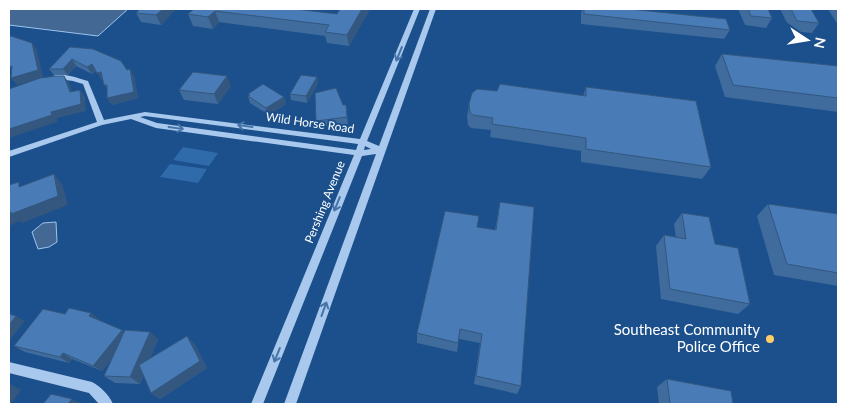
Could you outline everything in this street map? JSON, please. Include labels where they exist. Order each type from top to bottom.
[{"type":"street","name":"Pershing Avenue","points":[[257,404],[417,9]]},
{"type":"street","points":[[290,404],[433,9]]},
{"type":"street","points":[[47,79],[57,77],[86,83],[101,122]]},
{"type":"street","name":"Wild Horse Road","points":[[9,154],[101,122],[145,114],[165,115],[363,142],[382,151]]},
{"type":"street","name":"Wild Horse Road","points":[[129,117],[156,125],[358,153],[382,151]]},
{"type":"street","points":[[9,367],[92,388],[107,404]]},
{"type":"shaded area","points":[[9,9],[128,9],[98,36],[9,25]]},
{"type":"shaded area","points":[[183,147],[218,153],[209,166],[173,160]]},
{"type":"shaded area","points":[[170,164],[207,169],[198,183],[160,177]]},
{"type":"shaded area","points":[[56,222],[57,242],[49,247],[38,249],[32,232],[43,223]]},
{"type":"building","points":[[140,9],[163,9],[156,15],[136,13]]},
{"type":"building","points":[[194,9],[295,9],[337,14],[340,9],[362,9],[347,35],[325,32],[329,25],[215,11],[208,17],[188,14]]},
{"type":"building","points":[[584,9],[629,9],[726,19],[730,30],[584,14]]},
{"type":"building","points":[[748,9],[768,9],[772,18],[751,16]]},
{"type":"building","points":[[791,9],[811,9],[819,23],[797,21]]},
{"type":"building","points":[[9,37],[32,43],[38,70],[11,78],[12,66],[9,67]]},
{"type":"building","points":[[70,47],[93,49],[121,61],[127,70],[130,69],[134,92],[107,98],[107,85],[104,85],[101,72],[97,73],[92,64],[87,67],[72,59],[63,69],[49,69]]},
{"type":"building","points":[[722,54],[838,66],[838,98],[733,85]]},
{"type":"building","points":[[193,72],[227,76],[214,94],[179,90]]},
{"type":"building","points":[[301,75],[317,77],[306,96],[290,94]]},
{"type":"building","points":[[64,76],[70,92],[80,90],[81,104],[51,112],[52,115],[9,129],[9,89],[40,78]]},
{"type":"building","points":[[263,84],[284,97],[266,108],[248,96],[250,95],[248,94]]},
{"type":"building","points":[[500,84],[586,96],[586,87],[696,101],[711,167],[586,149],[586,138],[492,124],[493,118],[473,115],[470,112],[469,104],[472,93],[477,89],[497,91]]},
{"type":"building","points":[[336,88],[343,105],[346,105],[347,117],[316,121],[315,93]]},
{"type":"building","points":[[54,174],[58,196],[11,214],[9,212],[9,185],[19,182],[19,187]]},
{"type":"building","points":[[500,202],[534,207],[521,386],[476,376],[482,334],[460,329],[458,343],[417,333],[445,211],[479,216],[477,227],[496,230]]},
{"type":"building","points":[[768,204],[838,214],[838,273],[787,264]]},
{"type":"building","points":[[682,213],[709,217],[715,244],[738,248],[750,304],[670,289],[664,235],[686,239]]},
{"type":"building","points":[[69,308],[91,313],[89,316],[122,330],[93,366],[63,353],[60,357],[14,346],[43,309],[65,314]]},
{"type":"building","points":[[9,314],[16,316],[9,325]]},
{"type":"building","points":[[125,330],[150,332],[130,377],[104,376]]},
{"type":"building","points":[[187,336],[200,361],[151,393],[139,365]]},
{"type":"building","points":[[667,379],[731,391],[733,404],[670,404]]},
{"type":"building","points":[[51,394],[72,399],[68,404],[43,404]]},
{"type":"place","name":"Southeast Community Police Office","points":[[770,339]]}]
